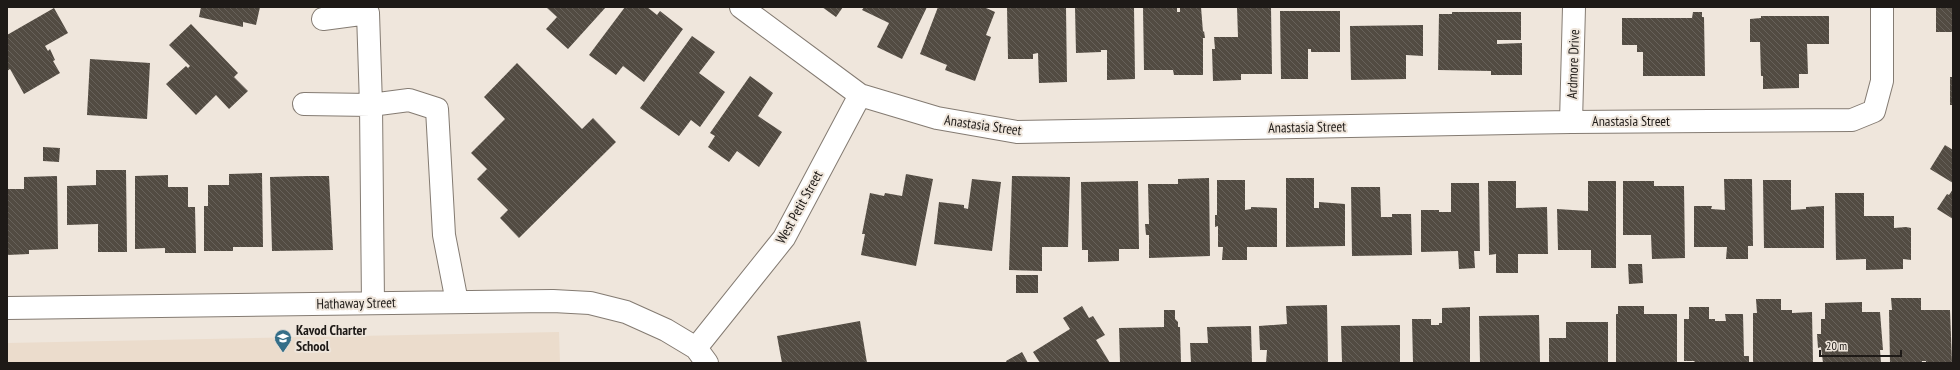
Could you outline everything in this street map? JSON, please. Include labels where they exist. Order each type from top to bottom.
[{"type":"street","name":"Anastasia Street","points":[[741,7],[860,95],[937,118],[1016,132],[1571,122],[1852,120],[1874,111],[1882,81],[1882,7]]},
{"type":"street","name":"Ardmore Drive","points":[[1571,122],[1574,7]]},
{"type":"street","points":[[323,19],[368,10],[371,105],[372,303]]},
{"type":"street","name":"West Petit Street","points":[[701,356],[784,238],[860,95]]},
{"type":"street","points":[[304,104],[371,105],[409,100],[437,109],[444,235],[457,302]]},
{"type":"street","name":"Hathaway Street","points":[[7,308],[553,301],[590,303],[626,312],[666,330],[701,356]]},
{"type":"shaded area","name":"Kavod Charter School","points":[[559,332],[560,363],[7,363],[7,343]]},
{"type":"building","points":[[201,7],[260,7],[256,25],[243,22],[243,27],[199,17]]},
{"type":"building","points":[[546,7],[606,7],[568,49],[546,29],[557,17]]},
{"type":"building","points":[[625,7],[647,7],[657,15],[660,11],[683,29],[644,82],[623,66],[616,75],[589,55]]},
{"type":"building","points":[[822,7],[843,7],[836,17]]},
{"type":"building","points":[[864,7],[927,7],[902,59],[877,47],[889,23],[862,10]]},
{"type":"building","points":[[938,7],[984,7],[995,12],[986,35],[991,37],[975,81],[945,70],[947,65],[920,54]]},
{"type":"building","points":[[1007,7],[1066,7],[1067,82],[1039,83],[1038,53],[1033,54],[1033,59],[1008,59]]},
{"type":"building","points":[[1075,7],[1134,7],[1135,79],[1107,80],[1107,50],[1101,50],[1101,52],[1076,53]]},
{"type":"building","points":[[1143,7],[1177,7],[1177,12],[1180,12],[1180,7],[1201,7],[1203,32],[1204,31],[1205,38],[1203,38],[1203,75],[1174,75],[1173,70],[1144,70]]},
{"type":"building","points":[[1237,7],[1271,7],[1272,74],[1241,74],[1241,80],[1213,81],[1212,49],[1215,49],[1214,37],[1238,37]]},
{"type":"building","points":[[1936,7],[1953,7],[1953,32],[1936,32]]},
{"type":"building","points":[[54,8],[68,33],[45,46],[48,51],[50,49],[55,60],[53,61],[60,73],[24,94],[10,69],[7,71],[7,35]]},
{"type":"building","points":[[1280,11],[1340,11],[1340,52],[1311,52],[1311,49],[1308,49],[1308,79],[1281,79]]},
{"type":"building","points":[[1452,12],[1521,12],[1521,40],[1497,40],[1497,44],[1522,43],[1522,75],[1491,75],[1491,71],[1438,70],[1439,14],[1452,14]]},
{"type":"building","points":[[1693,12],[1702,12],[1702,17],[1704,17],[1705,76],[1643,76],[1643,52],[1637,52],[1637,45],[1622,45],[1622,18],[1692,18]]},
{"type":"building","points":[[1761,16],[1829,16],[1829,44],[1807,44],[1808,74],[1799,74],[1799,88],[1763,89],[1760,42],[1750,42],[1750,19],[1761,18]]},
{"type":"building","points":[[191,24],[238,73],[234,77],[248,91],[229,109],[216,95],[196,115],[166,84],[186,66],[188,68],[190,66],[169,45]]},
{"type":"building","points":[[1423,25],[1423,56],[1406,55],[1406,79],[1351,80],[1350,26]]},
{"type":"building","points":[[692,36],[715,52],[699,73],[725,92],[700,127],[691,120],[679,136],[640,108]]},
{"type":"building","points":[[90,59],[150,63],[147,119],[87,115]]},
{"type":"building","points":[[517,63],[582,129],[593,118],[616,142],[519,238],[500,218],[508,210],[477,179],[487,169],[471,153],[505,119],[484,97]]},
{"type":"building","points":[[750,76],[773,93],[758,116],[782,132],[759,167],[737,151],[729,162],[708,147],[715,136],[710,133]]},
{"type":"building","points":[[1950,77],[1953,77],[1953,105],[1950,105]]},
{"type":"building","points":[[1945,145],[1953,150],[1953,183],[1930,169]]},
{"type":"building","points":[[43,147],[60,148],[59,162],[43,161]]},
{"type":"building","points":[[96,170],[126,170],[127,252],[98,252],[98,224],[67,225],[67,186],[96,185]]},
{"type":"building","points":[[262,173],[263,247],[233,247],[233,251],[204,251],[204,206],[208,206],[208,185],[229,185],[229,174]]},
{"type":"building","points":[[906,174],[933,179],[916,266],[861,255],[865,234],[862,234],[870,193],[884,196],[885,193],[902,196]]},
{"type":"building","points":[[168,175],[168,187],[188,187],[188,207],[195,207],[196,253],[165,253],[165,248],[135,249],[135,176]]},
{"type":"building","points":[[57,176],[58,249],[29,250],[29,254],[7,255],[7,189],[24,189],[24,177]]},
{"type":"building","points":[[329,176],[333,250],[272,251],[270,177]]},
{"type":"building","points":[[1012,176],[1070,177],[1068,247],[1042,247],[1042,271],[1009,270]]},
{"type":"building","points":[[1209,178],[1210,256],[1149,258],[1149,235],[1146,235],[1145,224],[1149,224],[1148,184],[1178,184],[1178,179]]},
{"type":"building","points":[[1286,178],[1314,178],[1314,208],[1319,208],[1319,202],[1345,204],[1345,246],[1286,247]]},
{"type":"building","points":[[972,179],[1001,182],[992,251],[934,244],[939,202],[964,205],[964,208],[968,209]]},
{"type":"building","points":[[1724,179],[1752,179],[1753,246],[1748,246],[1748,259],[1726,259],[1727,247],[1694,247],[1694,206],[1712,206],[1711,209],[1725,210]]},
{"type":"building","points":[[1217,180],[1245,180],[1245,210],[1251,209],[1251,207],[1277,208],[1277,247],[1247,247],[1247,260],[1222,260],[1223,247],[1218,247],[1218,226],[1215,227],[1215,215],[1217,215]]},
{"type":"building","points":[[1763,180],[1791,180],[1791,210],[1824,206],[1824,248],[1764,248]]},
{"type":"building","points":[[1138,181],[1139,249],[1119,249],[1119,261],[1088,262],[1088,250],[1082,250],[1081,182]]},
{"type":"building","points":[[1488,181],[1516,181],[1516,208],[1547,207],[1548,254],[1518,254],[1518,273],[1496,273],[1496,254],[1489,255]]},
{"type":"building","points":[[1588,181],[1616,181],[1616,268],[1591,268],[1591,250],[1558,250],[1557,209],[1588,211]]},
{"type":"building","points":[[1623,181],[1654,181],[1654,186],[1684,186],[1685,258],[1652,259],[1651,235],[1623,235]]},
{"type":"building","points":[[1451,183],[1479,183],[1480,251],[1474,251],[1475,268],[1459,269],[1458,251],[1421,252],[1421,210],[1451,212]]},
{"type":"building","points":[[1351,187],[1380,187],[1381,217],[1392,217],[1392,214],[1411,214],[1412,255],[1352,256]]},
{"type":"building","points":[[1953,189],[1953,219],[1937,209],[1947,194],[1949,195]]},
{"type":"building","points":[[1835,193],[1864,193],[1864,216],[1894,216],[1894,228],[1911,228],[1911,260],[1903,259],[1903,269],[1866,270],[1866,259],[1836,260]]},
{"type":"building","points":[[1628,264],[1642,264],[1643,283],[1629,284]]},
{"type":"building","points":[[1016,275],[1038,275],[1038,293],[1016,293]]},
{"type":"building","points":[[1891,298],[1921,298],[1921,310],[1950,310],[1952,363],[1926,363],[1926,361],[1922,361],[1922,363],[1890,363],[1889,310],[1892,310]]},
{"type":"building","points":[[1756,299],[1781,299],[1781,310],[1792,310],[1792,313],[1812,312],[1813,362],[1753,363],[1753,313],[1757,313]]},
{"type":"building","points":[[1862,302],[1862,312],[1880,312],[1883,350],[1880,350],[1881,363],[1823,363],[1821,347],[1818,348],[1817,334],[1821,334],[1821,319],[1825,319],[1825,303]]},
{"type":"building","points":[[1327,305],[1328,363],[1266,363],[1267,350],[1260,350],[1259,326],[1287,324],[1286,306]]},
{"type":"building","points":[[1082,306],[1089,318],[1093,316],[1105,335],[1096,340],[1110,363],[1040,363],[1033,352],[1070,329],[1063,318]]},
{"type":"building","points":[[1618,306],[1644,306],[1644,314],[1677,314],[1677,363],[1616,363],[1616,314],[1618,314]]},
{"type":"building","points":[[1470,307],[1470,363],[1413,363],[1412,319],[1431,319],[1431,325],[1439,325],[1439,323],[1442,323],[1442,308]]},
{"type":"building","points":[[1689,307],[1709,307],[1709,319],[1715,319],[1715,321],[1726,321],[1725,314],[1743,314],[1744,356],[1749,356],[1749,363],[1696,363],[1694,361],[1684,361],[1684,319],[1689,319]]},
{"type":"building","points":[[1164,310],[1175,310],[1175,319],[1178,322],[1178,327],[1180,327],[1181,363],[1120,363],[1119,328],[1164,327]]},
{"type":"building","points":[[1539,315],[1540,363],[1480,363],[1479,316]]},
{"type":"building","points":[[860,321],[867,363],[782,363],[777,336]]},
{"type":"building","points":[[1566,322],[1608,322],[1608,363],[1549,363],[1549,338],[1566,338]]},
{"type":"building","points":[[1400,325],[1400,363],[1342,363],[1341,326]]},
{"type":"building","points":[[1251,326],[1252,363],[1191,363],[1190,343],[1208,343],[1207,327]]},
{"type":"building","points":[[1022,352],[1028,363],[1007,363],[1006,361]]},
{"type":"place","name":"Kavod Charter School","points":[[283,353]]}]
